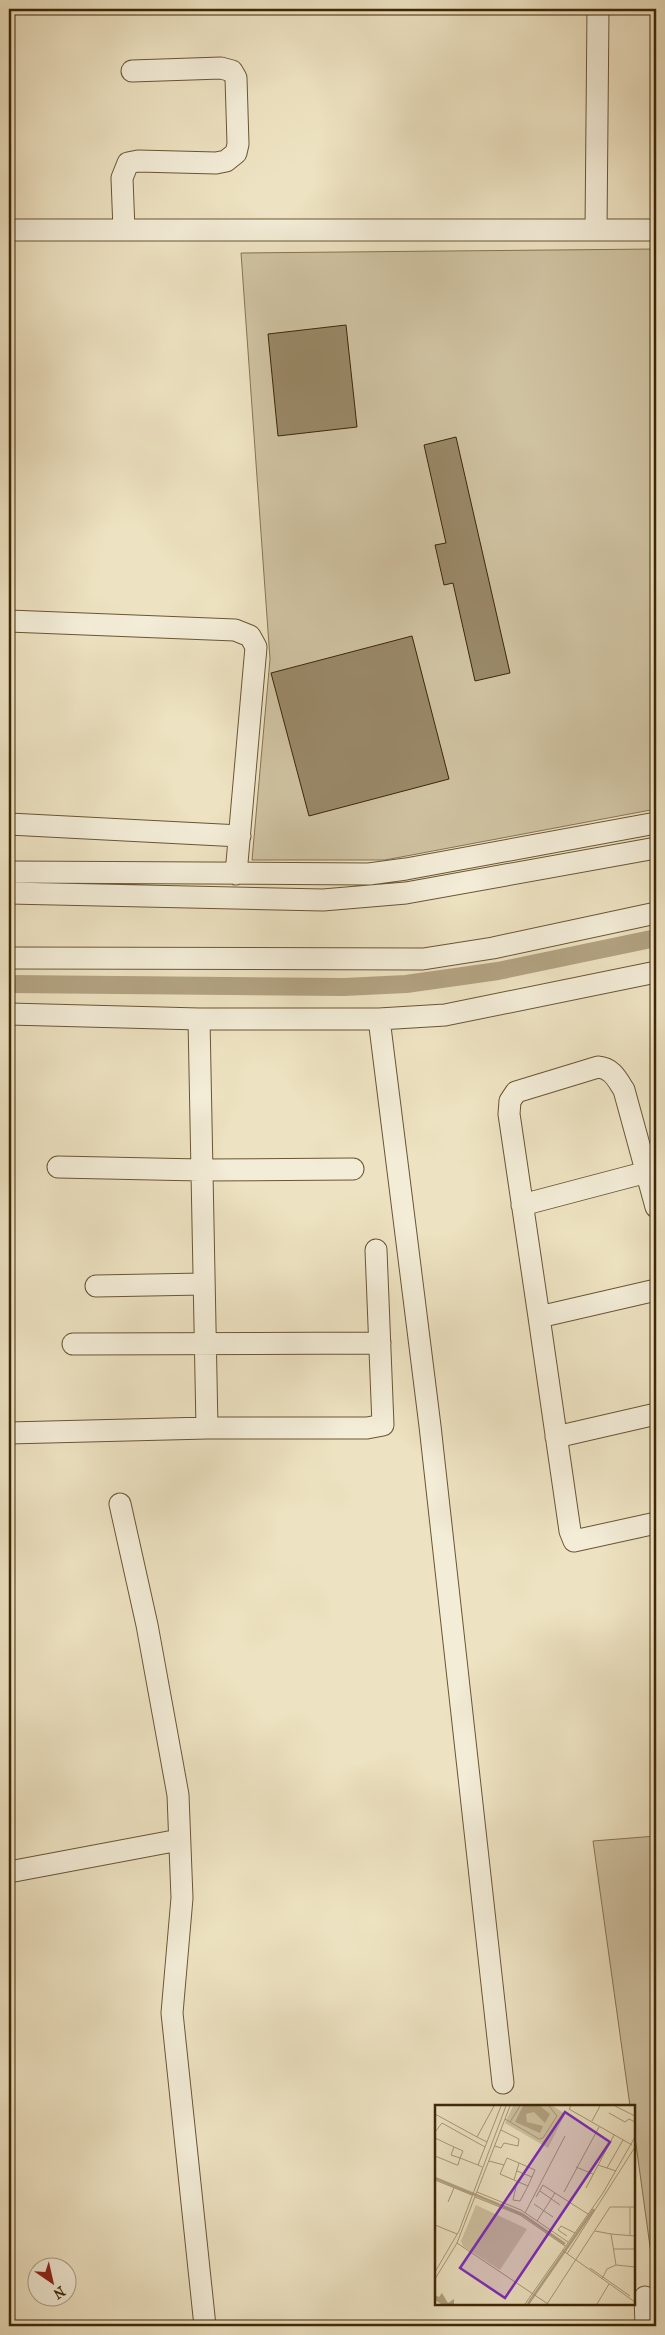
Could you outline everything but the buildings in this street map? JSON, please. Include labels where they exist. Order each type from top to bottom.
[{"type":"street","points":[[596,230],[598,9]]},
{"type":"street","points":[[124,230],[122,178],[128,163],[138,161],[216,163],[226,161],[236,153],[238,144],[236,78],[232,71],[221,68],[132,71]]},
{"type":"street","points":[[9,230],[656,230]]},
{"type":"street","points":[[9,621],[235,630],[250,636],[256,647],[236,874]]},
{"type":"street","points":[[9,872],[369,874],[406,869],[656,823]]},
{"type":"street","points":[[9,824],[240,836]]},
{"type":"street","points":[[9,894],[323,900],[406,893],[656,848]]},
{"type":"street","points":[[9,958],[423,959],[493,948],[656,913]]},
{"type":"street","points":[[9,1014],[199,1019],[379,1019],[445,1016],[656,972]]},
{"type":"street","points":[[199,1019],[200,1170],[207,1428]]},
{"type":"street","points":[[379,1019],[430,1426],[503,2083]]},
{"type":"street","points":[[656,1207],[624,1090],[614,1075],[605,1067],[598,1067],[516,1092],[510,1101],[509,1114],[570,1531],[574,1541],[656,1522]]},
{"type":"street","points":[[58,1168],[200,1170],[353,1168]]},
{"type":"street","points":[[522,1205],[647,1172]]},
{"type":"street","points":[[9,1433],[381,1426],[384,1423],[376,1250]]},
{"type":"street","points":[[96,1286],[203,1284]]},
{"type":"street","points":[[539,1317],[656,1290]]},
{"type":"street","points":[[73,1344],[380,1343]]},
{"type":"street","points":[[556,1437],[656,1414]]},
{"type":"street","points":[[120,1504],[148,1626],[176,1786],[182,1898],[172,2013],[205,2326]]},
{"type":"street","points":[[9,1872],[179,1840]]},
{"type":"street","points":[[645,2297],[646,2326]]},
{"type":"shaded area","points":[[656,249],[656,809],[385,860],[252,860],[270,659],[241,253]]},
{"type":"shaded area","points":[[656,1836],[656,2290],[635,2137],[635,2105],[630,2105],[593,1841]]},
{"type":"waterway","points":[[9,984],[344,987],[406,984],[498,971],[656,938]]}]
